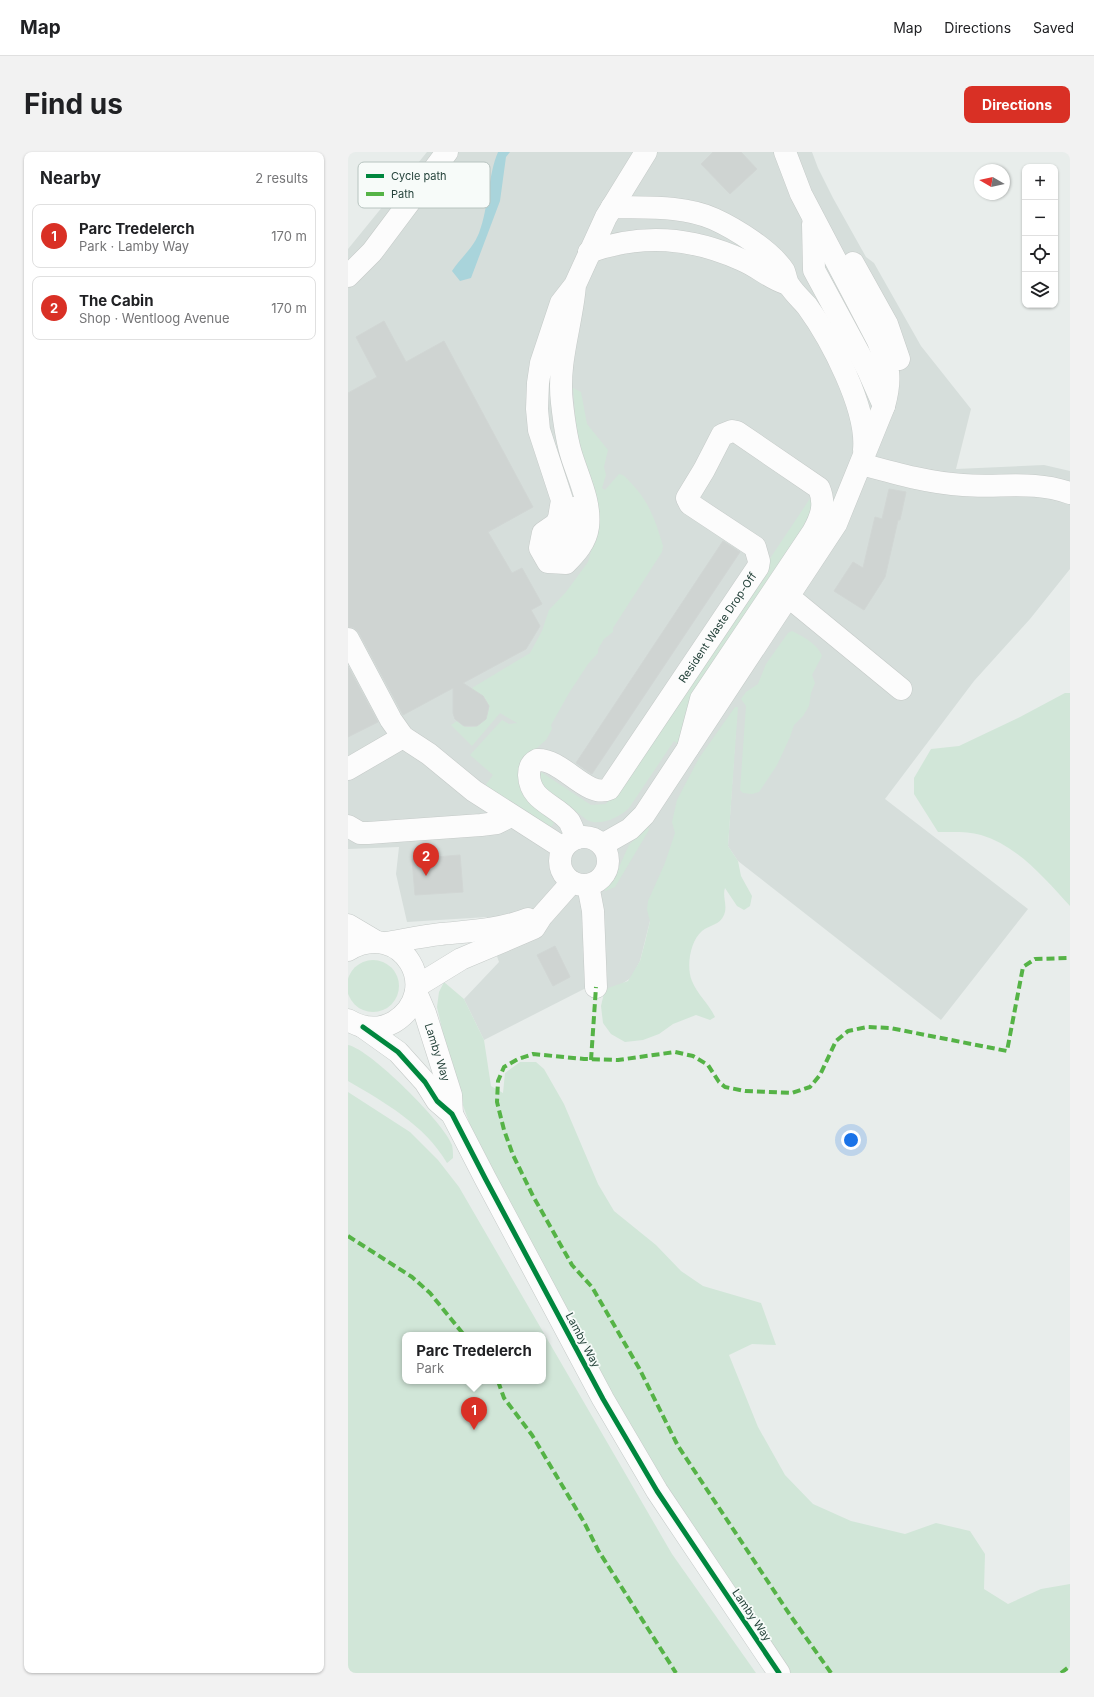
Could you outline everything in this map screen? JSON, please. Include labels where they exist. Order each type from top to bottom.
[{"type":"street","points":[[440,162],[447,152]]},
{"type":"street","points":[[575,285],[574,306],[567,329],[562,363],[562,400],[571,456],[588,508],[588,528],[578,552],[566,563],[548,562],[540,548],[544,533],[556,524],[559,518],[562,500],[539,430],[537,409],[538,383],[541,363],[561,303],[575,285],[589,252],[612,207],[646,152]]},
{"type":"street","points":[[602,846],[637,823],[789,597],[836,524],[884,406],[890,386],[886,361],[878,342],[801,194],[785,152]]},
{"type":"street","points":[[612,207],[673,210],[696,213],[713,219],[747,237],[784,272],[788,284],[806,305],[837,354],[861,418],[865,439],[862,461]]},
{"type":"street","points":[[348,276],[372,252],[405,208]]},
{"type":"street","points":[[806,305],[807,289],[814,270],[813,218]]},
{"type":"street","points":[[589,252],[619,243],[643,240],[690,242],[710,247],[741,259],[756,266],[776,280],[788,284]]},
{"type":"street","points":[[814,270],[868,370],[884,406]]},
{"type":"street","name":"Resident Waste Drop-Off","points":[[570,843],[569,821],[537,796],[532,789],[529,773],[530,766],[538,760],[547,760],[594,790],[604,792],[609,789],[758,567],[759,561],[755,547],[690,504],[687,498],[704,470],[722,435],[732,431],[737,432],[819,488],[822,496],[822,514],[813,532],[701,698],[688,748]]},
{"type":"street","points":[[862,461],[924,480],[974,486],[1003,484],[1052,487],[1070,493]]},
{"type":"street","points":[[789,597],[901,688]]},
{"type":"street","points":[[348,639],[391,720],[403,737],[429,754],[460,781],[511,816],[570,843],[591,838],[602,846],[607,854],[606,870],[602,878],[596,883],[580,884],[541,916],[534,928],[461,959],[416,989],[411,1006],[403,1016],[387,1026],[373,1029],[354,1025]]},
{"type":"street","points":[[348,769],[403,737]]},
{"type":"street","points":[[348,826],[360,833],[368,833],[497,823],[511,816]]},
{"type":"street","points":[[570,843],[560,856],[562,871],[580,884],[593,911],[596,987]]},
{"type":"street","points":[[348,950],[360,943],[489,929],[541,916]]},
{"type":"street","name":"Lamby Way","points":[[348,925],[399,950],[409,961],[415,975],[416,989],[451,1095],[452,1114]]},
{"type":"street","name":"Lamby Way","points":[[354,1025],[398,1052],[425,1082],[437,1101],[452,1114],[607,1405],[657,1491],[778,1673]]},
{"type":"shaded area","points":[[427,152],[812,152],[833,198],[866,257],[874,263],[921,346],[971,409],[956,469],[1044,465],[1070,471],[1070,569],[1030,619],[974,681],[885,799],[1028,909],[941,1020],[738,861],[728,846],[737,711],[650,921],[640,961],[631,978],[609,992],[603,986],[586,988],[484,1040],[464,999],[499,962],[491,939],[487,917],[407,922],[396,874],[399,847],[348,849],[348,249],[381,208],[490,208],[490,162],[419,162]]},
{"type":"green space","points":[[573,388],[581,392],[587,424],[608,450],[604,467],[606,475],[602,488],[605,490],[619,474],[626,477],[643,497],[655,520],[663,546],[662,552],[613,628],[613,632],[604,639],[598,649],[598,653],[588,664],[569,693],[551,725],[552,729],[546,740],[523,760],[557,819],[550,828],[485,786],[493,775],[470,755],[502,720],[509,724],[517,723],[500,713],[472,746],[451,725],[457,721],[467,727],[473,727],[483,722],[487,717],[488,705],[485,699],[472,688],[530,653],[542,631],[549,610],[566,592],[588,562],[597,530],[577,437]]},
{"type":"green space","points":[[811,497],[816,506],[678,744],[674,741],[629,808],[610,820],[604,822],[592,822],[570,807],[546,794],[541,786],[541,772],[591,805],[606,804]]},
{"type":"green space","points":[[792,631],[813,644],[822,656],[812,675],[815,683],[811,693],[809,706],[803,716],[794,725],[777,765],[759,792],[752,794],[743,793],[740,790],[746,706],[741,699],[746,692],[758,684],[766,664],[788,633]]},
{"type":"green space","points":[[1065,693],[1070,693],[1070,906],[1030,864],[1007,847],[981,835],[960,832],[938,832],[914,794],[914,778],[931,749],[959,746],[1020,717]]},
{"type":"green space","points":[[735,707],[738,707],[728,846],[738,861],[741,876],[752,896],[750,906],[744,910],[737,906],[725,888],[724,915],[720,921],[705,929],[698,935],[690,954],[689,962],[690,975],[694,986],[715,1017],[710,1020],[696,1015],[673,1024],[659,1034],[643,1040],[625,1042],[611,1034],[603,1023],[601,1006],[604,993],[608,988],[628,981],[640,961],[650,921],[647,910],[648,901],[665,863],[675,833],[672,822],[677,800],[699,758]]},
{"type":"green space","points":[[648,826],[649,830],[615,887],[605,891],[605,888],[615,876],[629,845]]},
{"type":"green space","points":[[368,960],[378,960],[387,964],[395,972],[399,981],[399,991],[395,1000],[387,1008],[378,1012],[368,1012],[359,1008],[351,1000],[347,991],[347,981],[351,972],[359,964]]},
{"type":"green space","points":[[444,982],[464,999],[484,1040],[491,1086],[503,1093],[505,1073],[520,1062],[536,1062],[544,1069],[564,1104],[598,1184],[614,1211],[656,1245],[681,1271],[703,1286],[761,1303],[776,1345],[752,1344],[729,1355],[758,1427],[785,1475],[813,1504],[851,1521],[905,1534],[936,1523],[970,1531],[985,1554],[984,1589],[1008,1604],[1041,1589],[1070,1584],[1070,1673],[790,1673],[692,1529],[625,1418],[477,1144],[453,1078],[437,1007],[439,992]]},
{"type":"green space","points":[[348,1045],[373,1059],[422,1105],[436,1121],[452,1145],[453,1158],[447,1163],[438,1149],[416,1126],[376,1097],[348,1081]]},
{"type":"green space","points":[[348,1092],[410,1132],[438,1160],[459,1187],[543,1332],[402,1332],[402,1384],[546,1384],[546,1337],[672,1554],[756,1673],[348,1673]]},
{"type":"water","points":[[498,152],[510,152],[506,157],[500,201],[471,278],[460,281],[452,271],[470,249],[479,233],[486,208],[490,208],[490,183]]},
{"type":"building","points":[[713,152],[741,152],[757,169],[730,194],[701,164]]},
{"type":"building","points":[[384,321],[406,362],[444,341],[533,507],[488,532],[512,573],[522,568],[542,604],[531,610],[540,626],[526,649],[463,683],[483,696],[489,706],[486,719],[477,726],[464,726],[455,719],[453,713],[453,688],[403,715],[359,633],[354,628],[348,627],[348,393],[377,377],[356,337]]},
{"type":"building","points":[[889,489],[906,492],[885,577],[864,610],[834,591],[853,562],[863,568],[875,517],[882,519]]},
{"type":"building","points":[[723,541],[740,552],[592,774],[590,773],[576,763]]},
{"type":"building","points":[[348,666],[378,722],[348,737]]},
{"type":"building","points":[[460,855],[463,892],[415,895],[412,859]]},
{"type":"building","points":[[555,946],[570,977],[553,986],[537,955]]},
{"type":"marked path","points":[[831,1673],[790,1615],[678,1446],[639,1368],[592,1287],[572,1265],[533,1196],[513,1155],[504,1130],[497,1102],[498,1081],[504,1067],[518,1059],[533,1054],[584,1059],[618,1060],[675,1052],[693,1056],[708,1065],[719,1082],[725,1087],[745,1091],[792,1093],[810,1087],[820,1075],[836,1041],[848,1031],[867,1027],[890,1028],[1007,1051],[1023,967],[1035,959],[1070,958]]},
{"type":"marked path","points":[[591,1060],[596,987]]},
{"type":"marked path","points":[[348,1236],[412,1277],[430,1293],[462,1332]]},
{"type":"marked path","points":[[499,1384],[504,1398],[532,1435],[584,1522],[598,1550],[676,1673]]},
{"type":"marked path","points":[[1061,1673],[1070,1666]]},
{"type":"cycle path","points":[[363,1027],[398,1052],[425,1082],[437,1101],[452,1114],[603,1399],[657,1491],[779,1673]]},
{"type":"place","name":"The Cabin","points":[[426,876]]},
{"type":"place","name":"Parc Tredelerch","points":[[474,1430]]}]
